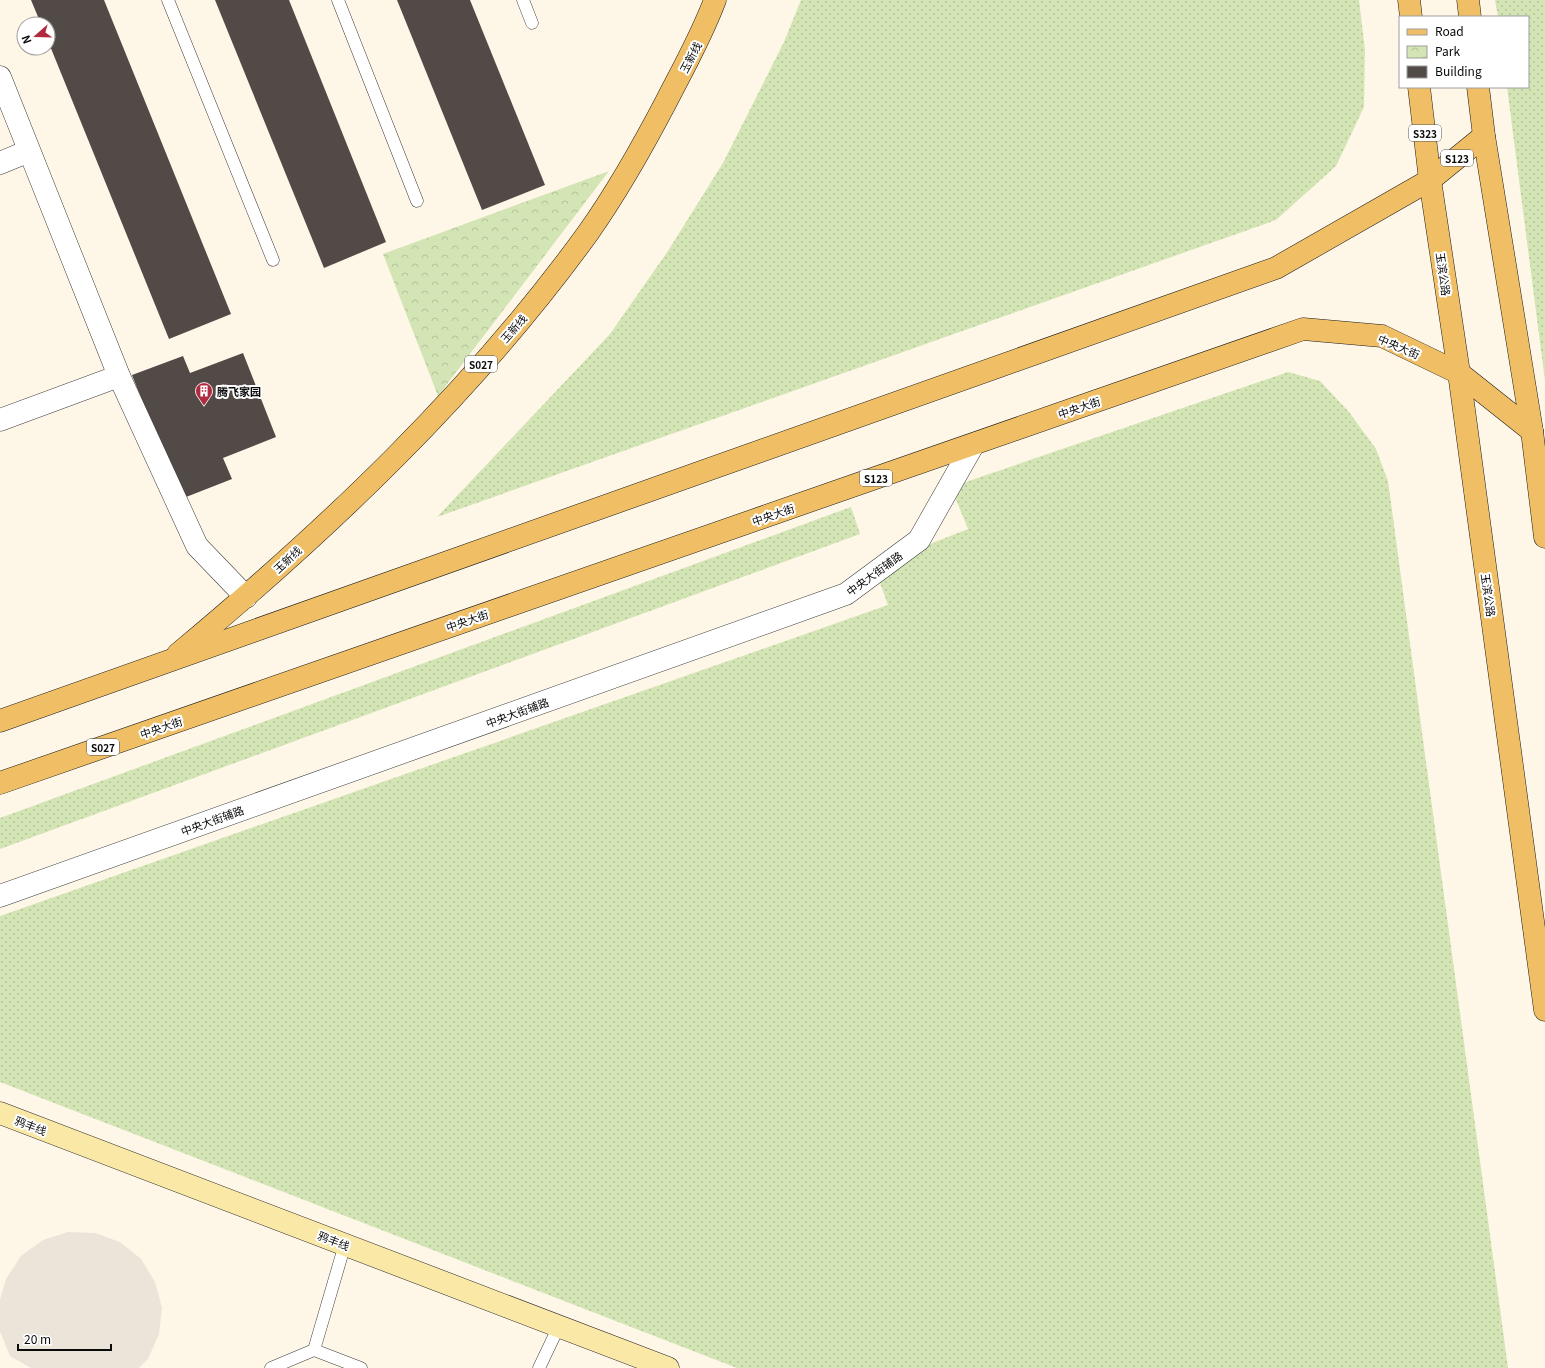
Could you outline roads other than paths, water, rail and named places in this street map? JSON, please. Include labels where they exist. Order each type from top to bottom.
[{"type":"main road","name":"玉新线","points":[[166,664],[246,597],[368,483],[445,404],[523,317],[588,232],[647,139],[703,33],[715,0]]},
{"type":"main road","points":[[1409,0],[1411,16]]},
{"type":"main road","points":[[1468,0],[1470,16]]},
{"type":"main road","name":"S323","points":[[1419,88],[1430,180]]},
{"type":"main road","points":[[1478,88],[1484,136],[1532,431],[1545,537]]},
{"type":"main road","name":"S123","points":[[166,664],[1276,268],[1430,180],[1484,136]]},
{"type":"main road","name":"玉滨公路","points":[[1430,180],[1459,374],[1545,1010]]},
{"type":"main road","name":"中央大街","points":[[0,783],[1303,329],[1382,336],[1459,374],[1532,431]]},
{"type":"main road","name":"S027","points":[[0,721],[166,664]]},
{"type":"main road","name":"鸦丰线","points":[[0,1113],[668,1368]]},
{"type":"street","points":[[0,77],[119,376],[197,546],[246,597]]},
{"type":"street","points":[[0,163],[29,151]]},
{"type":"street","points":[[0,420],[119,376]]},
{"type":"street","name":"中央大街辅路","points":[[0,896],[846,594],[918,540],[973,445]]},
{"type":"lane","points":[[168,0],[273,260]]},
{"type":"lane","points":[[338,0],[417,201]]},
{"type":"lane","points":[[523,0],[532,23]]},
{"type":"lane","points":[[314,1350],[345,1244]]},
{"type":"lane","points":[[539,1368],[560,1326]]},
{"type":"lane","points":[[271,1368],[314,1350],[361,1368]]},
{"type":"place","name":"腾飞家园","points":[[204,406]]}]
